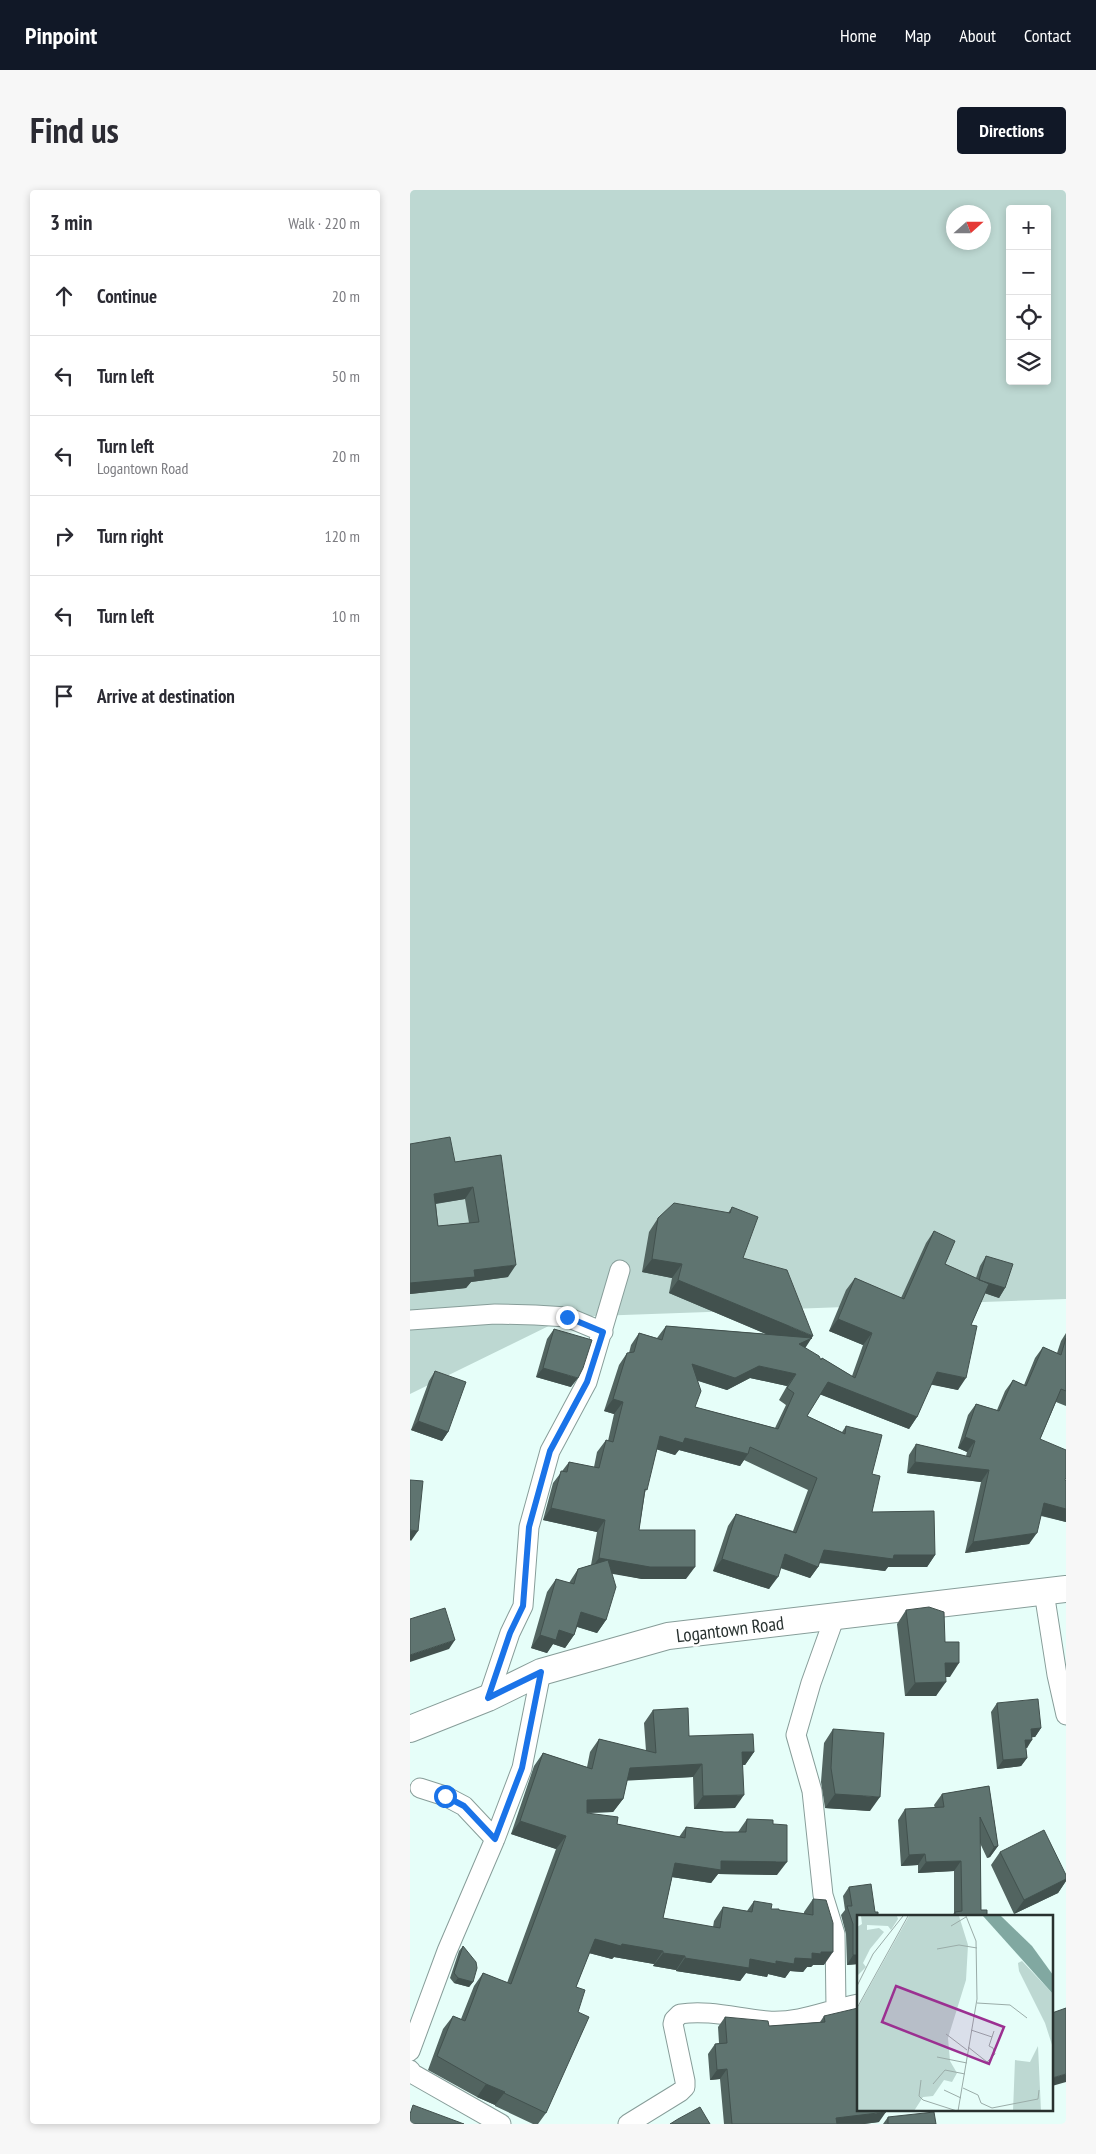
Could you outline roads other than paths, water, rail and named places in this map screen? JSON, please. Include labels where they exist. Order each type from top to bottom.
[{"type":"street","points":[[488,1698],[510,1633],[523,1606],[529,1527],[550,1451],[587,1382],[620,1270]]},
{"type":"street","points":[[410,1320],[495,1314],[535,1315],[567,1317],[603,1332]]},
{"type":"street","points":[[1055,1591],[1057,1675],[1066,1715]]},
{"type":"street","name":"Logantown Road","points":[[410,1729],[488,1698],[541,1672],[668,1636],[1055,1591]]},
{"type":"street","points":[[835,1616],[811,1683],[796,1736],[812,1791],[823,1895],[835,1934],[836,2008]]},
{"type":"street","points":[[410,2052],[447,1951],[495,1839],[522,1768],[541,1672]]},
{"type":"street","points":[[420,1788],[445,1796],[464,1806],[495,1839]]},
{"type":"street","points":[[628,2124],[680,2092],[685,2086],[673,2024],[678,2015],[683,2013],[722,2014],[769,2021],[801,2020],[836,2008],[857,2004]]},
{"type":"street","points":[[410,2070],[413,2074],[501,2124]]}]
